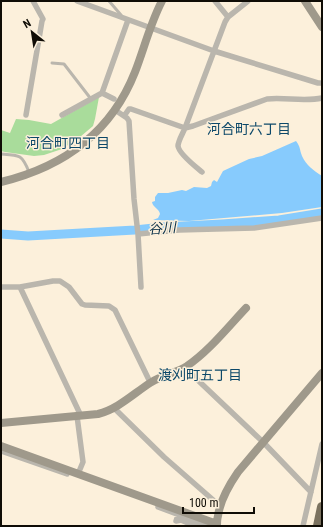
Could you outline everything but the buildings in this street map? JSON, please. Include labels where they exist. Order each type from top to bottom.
[{"type":"highway","points":[[318,526],[322,507]]},
{"type":"street","points":[[26,115],[43,19],[33,1]]},
{"type":"street","points":[[77,1],[214,51],[322,83]]},
{"type":"street","points":[[1,182],[29,174],[60,160],[95,134],[105,123],[128,88],[155,15],[162,1]]},
{"type":"street","points":[[215,1],[228,17]]},
{"type":"street","points":[[202,172],[182,154],[178,145],[225,22],[228,17],[248,1]]},
{"type":"street","points":[[304,1],[322,27]]},
{"type":"street","points":[[62,115],[102,93],[128,20]]},
{"type":"street","points":[[102,93],[114,99]]},
{"type":"street","points":[[124,116],[129,109],[131,109],[185,128],[267,99],[278,98],[311,100],[322,98]]},
{"type":"street","points":[[114,110],[127,118],[129,121],[141,287]]},
{"type":"street","points":[[138,231],[254,228],[322,218]]},
{"type":"street","points":[[1,287],[20,287],[60,281],[69,287],[82,304],[109,306],[115,310],[150,382]]},
{"type":"street","points":[[20,287],[79,416],[83,462],[78,474]]},
{"type":"street","points":[[1,423],[79,416],[105,412],[114,408],[150,382],[185,368],[199,357],[246,308]]},
{"type":"street","points":[[185,368],[263,442],[310,492]]},
{"type":"street","points":[[1,451],[217,525],[220,506],[238,472],[322,373]]},
{"type":"street","points":[[114,408],[164,457],[220,506]]},
{"type":"street","points":[[303,526],[322,444]]},
{"type":"street","points":[[1,446],[179,512]]},
{"type":"street","points":[[179,512],[176,521],[181,520],[195,526]]},
{"type":"lane","points":[[109,1],[122,18]]},
{"type":"lane","points":[[52,63],[64,64],[92,99]]},
{"type":"lane","points":[[1,154],[16,155],[24,160],[29,174]]},
{"type":"green space","points":[[99,97],[93,126],[62,149],[44,155],[34,156],[1,151],[1,130],[10,133],[16,119],[51,124]]},
{"type":"water","points":[[296,141],[306,162],[313,170],[322,176],[322,207],[282,213],[189,221],[153,220],[158,218],[160,214],[152,202],[155,201],[155,197],[158,193],[168,193],[182,190],[186,191],[194,187],[207,188],[211,186],[214,180],[217,182],[223,171],[249,159],[262,156]]},
{"type":"waterway","name":"谷川","points":[[1,234],[28,236],[135,230],[279,220],[322,213]]},
{"type":"district","name":"河合町六丁目","points":[[249,129]]},
{"type":"district","name":"河合町四丁目","points":[[68,143]]},
{"type":"district","name":"渡刈町五丁目","points":[[200,375]]}]
